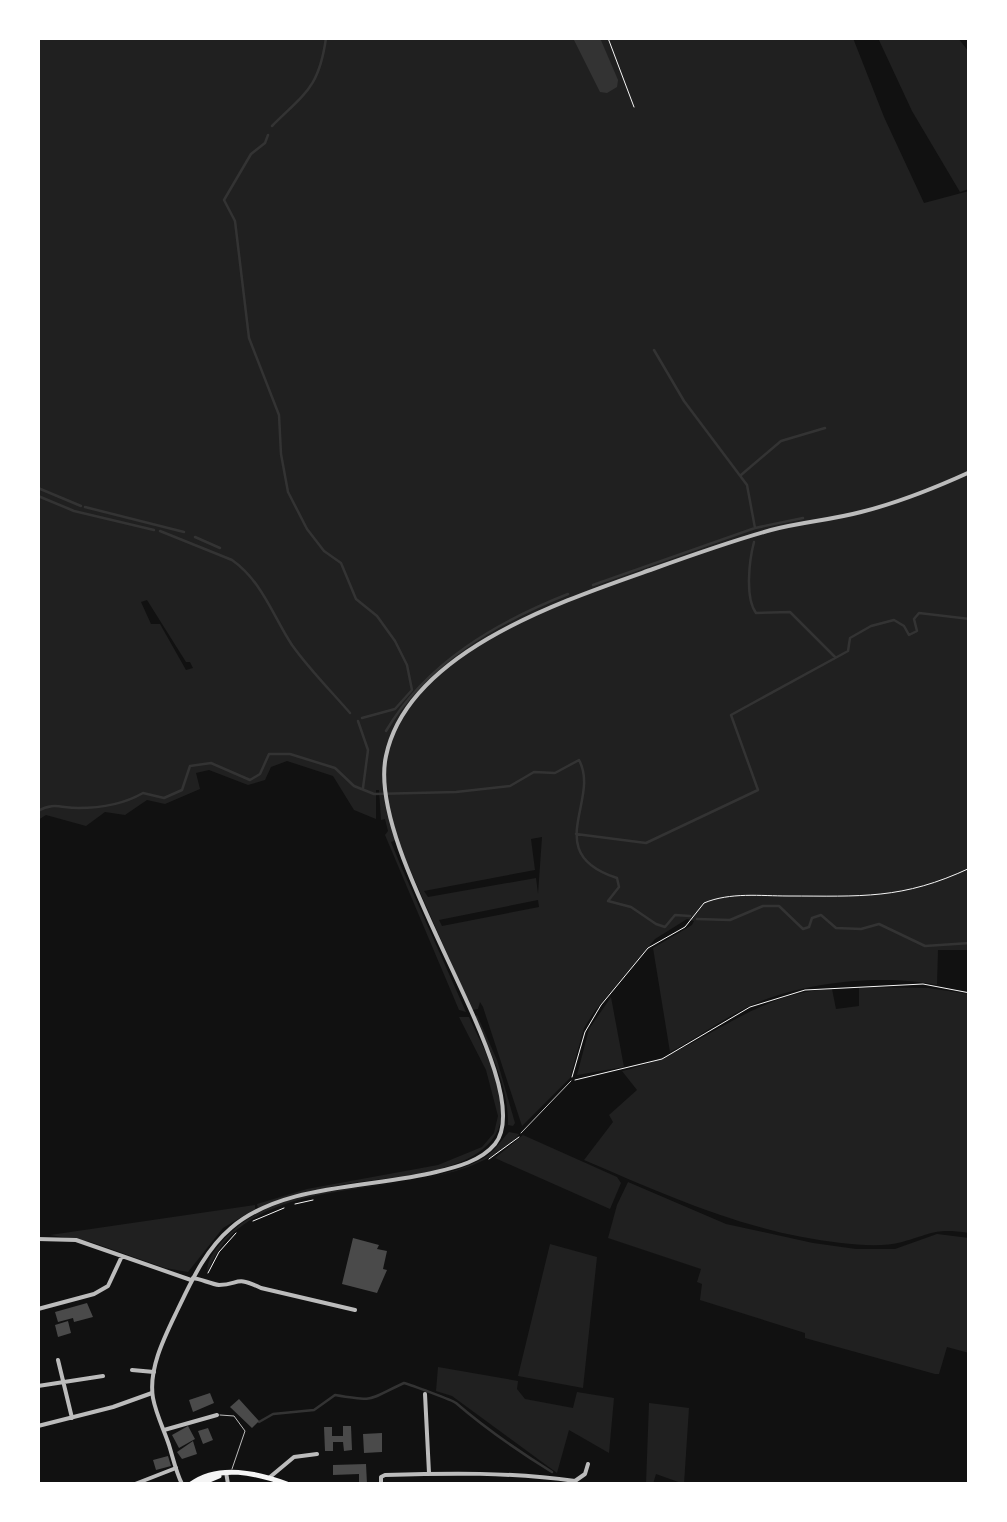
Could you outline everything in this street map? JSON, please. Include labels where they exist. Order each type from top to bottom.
[{"type":"main road","points":[[200,1484],[230,1472]]},
{"type":"main road","points":[[191,1484],[212,1474],[230,1472],[287,1484]]},
{"type":"street","points":[[182,1484],[152,1393],[154,1372],[192,1279],[220,1238],[257,1212],[338,1188],[422,1175],[465,1163],[492,1148],[505,1126],[505,1105],[496,1074],[390,826],[384,796],[384,764],[390,739],[418,695],[470,650],[536,612],[744,538],[878,507],[970,472]]},
{"type":"street","points":[[38,1239],[76,1240],[192,1279],[222,1285],[234,1280],[247,1281],[261,1288],[354,1310]]},
{"type":"street","points":[[38,1309],[94,1294],[108,1286],[122,1256]]},
{"type":"street","points":[[58,1360],[72,1418]]},
{"type":"street","points":[[132,1370],[154,1372]]},
{"type":"street","points":[[38,1386],[103,1376]]},
{"type":"street","points":[[38,1426],[152,1393]]},
{"type":"street","points":[[424,1394],[429,1473]]},
{"type":"street","points":[[164,1430],[217,1415]]},
{"type":"street","points":[[270,1478],[294,1457],[317,1454]]},
{"type":"street","points":[[381,1484],[385,1475],[429,1473],[522,1474],[579,1481],[588,1464]]},
{"type":"street","points":[[135,1484],[176,1468]]},
{"type":"street","points":[[228,1484],[230,1472]]},
{"type":"street","points":[[522,1474],[522,1484]]},
{"type":"lane","points":[[520,1133],[572,1080]]},
{"type":"lane","points":[[217,1415],[234,1416],[245,1431],[230,1472]]},
{"type":"path","points":[[608,38],[634,108]]},
{"type":"path","points":[[970,868],[906,892],[882,896],[740,896],[704,902],[685,927],[648,948],[601,1005],[585,1032],[572,1080],[662,1059],[750,1007],[805,990],[924,984],[970,993]]},
{"type":"path","points":[[488,1160],[509,1147],[520,1133]]},
{"type":"path","points":[[248,1224],[315,1199]]},
{"type":"path","points":[[204,1280],[219,1252],[238,1231]]},
{"type":"shaded area","points":[[38,38],[853,38],[924,203],[969,191],[970,950],[938,950],[937,985],[868,980],[795,991],[741,1010],[670,1052],[653,948],[692,925],[694,921],[687,919],[655,939],[594,1012],[584,1028],[570,1078],[522,1126],[483,1007],[480,1002],[478,1009],[472,1010],[397,840],[391,842],[466,1012],[459,1010],[385,835],[388,831],[385,819],[381,820],[379,790],[376,819],[354,810],[333,776],[287,761],[271,767],[265,780],[248,785],[209,770],[196,773],[200,789],[165,804],[147,800],[125,815],[105,812],[86,826],[46,815],[38,820]],"holes":[[[147,600],[186,662],[193,668],[186,670],[160,624],[151,624],[141,602]],[[542,837],[538,894],[536,878],[428,897],[424,891],[535,870],[531,839]],[[538,900],[539,907],[442,926],[439,920]]]},
{"type":"shaded area","points":[[600,38],[618,80],[617,87],[600,92],[574,40]]},
{"type":"shaded area","points":[[878,38],[958,38],[969,52],[969,189],[960,192],[912,111]]},
{"type":"shaded area","points":[[859,987],[928,988],[969,994],[969,1233],[941,1231],[880,1245],[807,1238],[741,1222],[584,1160],[613,1122],[609,1115],[637,1090],[622,1071],[650,1063],[775,1001],[803,993],[832,989],[836,1009],[859,1006]]},
{"type":"shaded area","points":[[611,997],[624,1067],[577,1075],[589,1029]]},
{"type":"shaded area","points":[[477,1015],[497,1060],[513,1126],[508,1125],[502,1083]]},
{"type":"shaded area","points":[[459,1017],[469,1017],[492,1066],[502,1106],[493,1138],[478,1153],[434,1170],[340,1185],[258,1208],[257,1204],[307,1189],[438,1165],[482,1147],[494,1133],[498,1116],[486,1070]]},
{"type":"shaded area","points":[[509,1132],[519,1134],[503,1150],[482,1161],[468,1167],[440,1175],[418,1179],[482,1159]]},
{"type":"shaded area","points":[[523,1135],[617,1177],[621,1183],[610,1209],[495,1158]]},
{"type":"shaded area","points":[[415,1180],[313,1196],[283,1205],[232,1234],[207,1272],[219,1245],[245,1221],[275,1205],[309,1195]]},
{"type":"shaded area","points":[[628,1182],[726,1224],[813,1243],[895,1249],[937,1234],[969,1238],[969,1353],[947,1347],[939,1374],[935,1374],[805,1338],[805,1333],[700,1300],[702,1284],[697,1282],[701,1269],[608,1238]]},
{"type":"shaded area","points":[[255,1205],[255,1209],[223,1228],[188,1272],[91,1242],[50,1235]]},
{"type":"shaded area","points":[[550,1244],[597,1257],[583,1388],[518,1376]]},
{"type":"shaded area","points":[[438,1367],[518,1381],[517,1389],[525,1399],[573,1408],[577,1392],[614,1398],[609,1453],[569,1430],[557,1473],[452,1396],[436,1391]]},
{"type":"shaded area","points":[[649,1403],[689,1408],[684,1484],[656,1474],[653,1484],[646,1484]]},
{"type":"building","points":[[353,1238],[387,1251],[383,1269],[387,1270],[377,1293],[342,1284]]},
{"type":"building","points":[[87,1303],[93,1317],[58,1322],[55,1312]]},
{"type":"building","points":[[68,1321],[71,1333],[58,1337],[55,1325]]},
{"type":"building","points":[[210,1393],[214,1403],[193,1412],[189,1400]]},
{"type":"building","points":[[239,1399],[259,1421],[252,1428],[230,1407]]},
{"type":"building","points":[[188,1426],[195,1439],[179,1448],[172,1435]]},
{"type":"building","points":[[343,1426],[351,1426],[352,1450],[344,1451],[343,1442],[333,1442],[333,1451],[325,1451],[324,1427],[332,1427],[332,1436],[343,1436]]},
{"type":"building","points":[[208,1428],[213,1440],[203,1444],[198,1431]]},
{"type":"building","points":[[382,1433],[382,1452],[364,1453],[363,1434]]},
{"type":"building","points":[[193,1441],[197,1454],[182,1459],[177,1452]]},
{"type":"building","points":[[168,1456],[171,1466],[156,1470],[153,1460]]},
{"type":"building","points":[[366,1464],[367,1484],[359,1484],[359,1474],[333,1475],[333,1465]]},
{"type":"waterway","points":[[272,126],[315,79],[326,38]]},
{"type":"waterway","points":[[268,135],[265,143],[251,154],[224,200],[235,221],[249,338],[279,415],[288,492],[307,529],[324,551],[341,563],[356,599],[377,616],[395,641],[407,665],[412,690],[395,709],[362,718]]},
{"type":"waterway","points":[[654,350],[684,401],[747,485],[755,528]]},
{"type":"waterway","points":[[741,475],[781,441],[825,428]]},
{"type":"waterway","points":[[38,488],[81,506]]},
{"type":"waterway","points":[[38,496],[74,511],[154,530]]},
{"type":"waterway","points":[[85,507],[184,532]]},
{"type":"waterway","points":[[593,585],[755,528],[803,518]]},
{"type":"waterway","points":[[160,531],[232,560],[242,568],[259,588],[299,654],[350,713]]},
{"type":"waterway","points":[[195,537],[220,548]]},
{"type":"waterway","points":[[754,542],[749,589],[756,613],[790,612],[835,657]]},
{"type":"waterway","points":[[386,731],[402,707],[442,665],[490,632],[568,594]]},
{"type":"waterway","points":[[576,834],[646,843],[758,790],[731,715],[848,651],[850,638],[871,626],[894,620],[909,635],[917,631],[914,619],[919,613],[970,619]]},
{"type":"waterway","points":[[358,721],[368,750],[363,788]]},
{"type":"waterway","points":[[38,811],[53,806],[103,806],[143,793],[164,798],[182,790],[190,766],[211,763],[250,780],[260,774],[269,754],[290,754],[335,768],[354,786],[374,794],[510,786],[534,772],[555,773],[579,760],[584,776],[577,840],[582,855],[594,867],[617,878],[619,887],[608,901],[631,907],[665,927],[675,915],[690,916]]},
{"type":"waterway","points":[[697,919],[730,920],[763,906],[779,906],[803,929],[809,927],[812,918],[821,915],[836,928],[861,929],[879,924],[925,946],[970,943]]},
{"type":"waterway","points":[[259,1422],[273,1414],[314,1410],[335,1395],[371,1398],[404,1383],[456,1403],[552,1472]]}]
